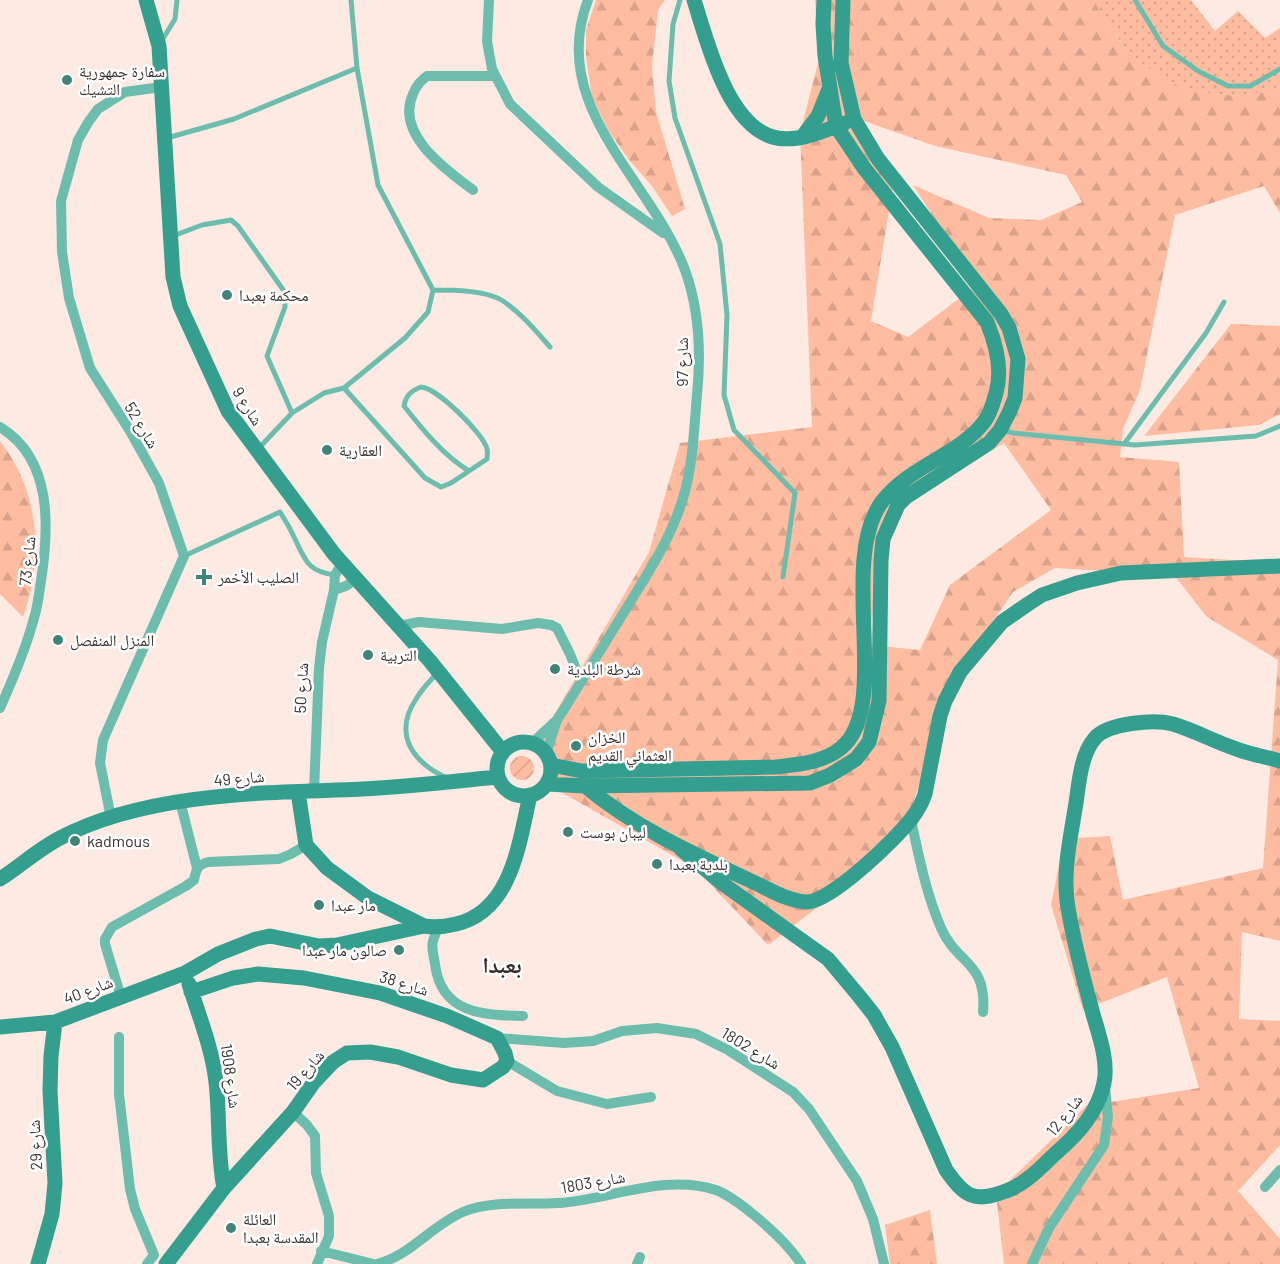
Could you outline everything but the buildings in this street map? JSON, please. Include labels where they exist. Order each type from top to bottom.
[{"type":"main road","name":"شارع 9","points":[[146,0],[159,46],[173,277],[180,306],[228,411],[338,569],[356,579],[438,671],[503,752]]},
{"type":"main road","points":[[694,0],[726,90],[755,128],[777,138],[803,136],[854,119]]},
{"type":"main road","points":[[824,0],[823,24],[829,89],[836,126],[864,168],[987,322],[995,342],[998,385],[993,406],[984,422],[972,434],[898,484],[881,503],[869,525],[863,556],[863,702],[854,732],[840,749],[810,762],[776,767],[583,778],[547,784],[536,793],[522,796],[507,790],[498,777],[499,760],[503,752],[515,743],[532,743],[537,745],[549,759],[583,778],[607,805],[681,849],[788,899],[815,902],[829,895],[854,874],[895,838],[911,820],[925,794],[945,700],[960,672],[989,636],[1013,613],[1042,595],[1077,583],[1121,573],[1280,566]]},
{"type":"main road","points":[[583,778],[810,783],[830,775],[856,759],[868,742],[879,701],[881,560],[883,539],[892,515],[906,497],[980,450],[1000,430],[1015,398],[1018,359],[1009,328],[1001,314],[878,159],[854,119],[841,63],[843,0]]},
{"type":"main road","points":[[803,136],[818,116],[829,89]]},
{"type":"main road","points":[[984,422],[1000,430]]},
{"type":"main road","name":"شارع 12","points":[[681,849],[723,884],[828,959],[874,1015],[892,1047],[946,1170],[966,1193],[976,1197],[989,1197],[1011,1190],[1060,1150],[1088,1118],[1099,1098],[1104,1080],[1104,1060],[1075,947],[1067,900],[1066,871],[1078,792],[1088,750],[1095,738],[1104,731],[1122,725],[1153,722],[1172,724],[1249,753],[1280,760]]},
{"type":"main road","points":[[547,784],[551,772],[549,759]]},
{"type":"main road","name":"شارع 49","points":[[0,879],[60,838],[111,818],[180,801],[498,777]]},
{"type":"main road","points":[[298,792],[306,845],[327,868],[362,894],[400,915],[431,927]]},
{"type":"main road","name":"شارع 40","points":[[0,1027],[55,1022],[185,972],[218,954],[256,939],[270,936],[318,946],[337,945],[473,918],[496,900],[508,877],[530,795]]},
{"type":"main road","name":"شارع 1908","points":[[185,972],[213,1060],[218,1101],[220,1166],[224,1188]]},
{"type":"main road","name":"شارع 38","points":[[191,992],[233,978],[258,974],[304,978],[380,993],[447,1016],[497,1038]]},
{"type":"main road","name":"شارع 29","points":[[38,1264],[52,1214],[54,1193],[50,1091],[55,1022]]},
{"type":"main road","points":[[497,1038],[507,1062]]},
{"type":"main road","name":"شارع 19","points":[[166,1264],[224,1188],[292,1112],[314,1082],[333,1062],[347,1053],[370,1052],[398,1057],[451,1075],[483,1080],[507,1062]]},
{"type":"street","points":[[489,0],[487,41],[494,76],[510,104],[598,187],[668,236]]},
{"type":"street","name":"شارع 97","points":[[532,743],[557,720],[659,555],[677,515],[688,476],[699,375],[696,320],[685,270],[668,236],[602,130],[588,102],[581,77],[578,52],[580,28],[588,0]]},
{"type":"street","points":[[473,190],[450,173],[419,141],[411,125],[408,110],[416,86],[427,76],[494,76]]},
{"type":"street","name":"شارع 52","points":[[161,87],[124,92],[98,109],[89,121],[78,140],[61,201],[62,252],[69,298],[90,368],[130,431],[159,483],[184,556]]},
{"type":"street","name":"شارع 73","points":[[0,427],[11,433],[29,454],[45,501],[46,519],[43,566],[35,615],[22,656],[0,708]]},
{"type":"street","points":[[111,818],[100,763],[103,740],[184,556]]},
{"type":"street","name":"شارع 50","points":[[314,790],[319,668],[322,642],[338,569]]},
{"type":"street","points":[[334,590],[356,579]]},
{"type":"street","points":[[398,626],[419,622],[502,629],[538,623],[551,625],[556,628],[570,654],[581,682]]},
{"type":"street","name":"شارع 97","points":[[549,759],[557,720]]},
{"type":"street","points":[[121,997],[105,944],[108,933],[118,924],[194,880],[196,868],[180,801]]},
{"type":"street","points":[[911,820],[930,900],[947,939],[978,975],[984,994],[983,1012]]},
{"type":"street","points":[[196,868],[208,862],[279,859],[291,855],[306,845]]},
{"type":"street","points":[[431,927],[435,968],[446,996],[484,1015],[523,1016]]},
{"type":"street","name":"شارع 1802","points":[[497,1038],[564,1043],[593,1041],[622,1031],[657,1028],[696,1034],[738,1056],[793,1092],[809,1109],[835,1146],[857,1181],[873,1219],[884,1264]]},
{"type":"street","points":[[118,1037],[119,1094],[130,1189],[135,1209],[154,1255],[147,1264]]},
{"type":"street","points":[[507,1062],[557,1091],[607,1104],[651,1097]]},
{"type":"street","points":[[1032,1264],[1049,1228],[1104,1145],[1108,1117],[1104,1080]]},
{"type":"street","points":[[292,1112],[307,1125],[315,1136],[316,1173],[330,1226],[329,1236],[317,1264]]},
{"type":"street","points":[[1265,1187],[1280,1170]]},
{"type":"street","name":"شارع 1803","points":[[321,1251],[376,1264],[397,1257],[452,1218],[471,1210],[513,1202],[558,1203],[675,1185],[716,1190],[740,1204],[762,1221],[794,1252],[801,1264]]},
{"type":"lane","points":[[159,46],[175,19],[177,0]]},
{"type":"lane","points":[[256,451],[292,413],[324,393],[344,388],[405,338],[428,312],[433,290],[378,185],[357,68],[351,0]]},
{"type":"lane","points":[[680,0],[673,24],[669,81],[675,118],[720,244],[727,315],[724,395],[734,430],[795,493],[783,577]]},
{"type":"lane","points":[[1135,0],[1163,46],[1198,71],[1228,86],[1250,86],[1280,69]]},
{"type":"lane","points":[[165,139],[234,119],[357,68]]},
{"type":"lane","points":[[172,236],[202,225],[231,220],[238,226],[284,291],[285,307],[267,356],[292,413]]},
{"type":"lane","points":[[433,290],[465,290],[501,300],[529,323],[550,347]]},
{"type":"lane","points":[[1124,444],[1206,333],[1224,302]]},
{"type":"lane","points":[[344,388],[425,478],[441,487],[451,483],[469,471],[487,459],[487,447],[457,411],[428,387],[413,390],[406,397],[404,406],[420,426],[459,465],[469,471]]},
{"type":"lane","points":[[1000,430],[1124,444],[1256,436],[1280,426]]},
{"type":"lane","points":[[184,556],[280,512],[300,553],[311,567],[322,574],[338,569]]},
{"type":"lane","points":[[438,671],[415,699],[405,724],[406,741],[426,767],[453,781]]},
{"type":"green space","points":[[596,0],[665,0],[658,10],[652,66],[656,112],[685,209],[672,216],[652,186],[629,160],[608,130],[592,97],[586,57],[586,30]]},
{"type":"green space","points":[[815,0],[1094,0],[1117,37],[1131,53],[1146,67],[1183,87],[1204,93],[1240,95],[1254,94],[1280,86],[1280,213],[1264,186],[1175,215],[1140,390],[1123,429],[1120,457],[1179,462],[1184,557],[1280,563],[1280,941],[1242,932],[1239,1019],[1280,1021],[1280,1145],[1238,1191],[1280,1239],[1280,1264],[1004,1264],[996,1194],[1086,1106],[1199,1088],[1167,977],[1083,1010],[1051,905],[1064,839],[1110,836],[1123,900],[1263,868],[1278,660],[1207,617],[1174,575],[1055,568],[1013,592],[973,650],[933,746],[900,839],[768,945],[695,868],[552,787],[540,739],[649,552],[680,443],[812,427],[800,133],[819,59]],"holes":[[[861,120],[935,146],[1066,175],[1082,202],[1041,220],[989,218],[913,185],[977,285],[908,337],[871,321],[894,180]],[[1004,443],[1051,510],[950,585],[920,650],[869,645],[879,555],[907,501]]]},
{"type":"green space","points":[[1094,0],[1191,0],[1215,31],[1238,11],[1265,38],[1280,28],[1280,86],[1254,94],[1240,95],[1204,93],[1183,87],[1146,67],[1131,53],[1117,37]]},
{"type":"green space","points":[[1231,324],[1280,326],[1280,414],[1259,425],[1144,436]]},
{"type":"green space","points":[[0,441],[23,482],[34,526],[34,571],[23,617],[0,594]]},
{"type":"green space","points":[[522,756],[531,759],[534,768],[531,777],[522,780],[513,777],[510,768],[513,759]]},
{"type":"green space","points":[[930,1210],[937,1264],[890,1264],[885,1225]]},
{"type":"place","name":"سفارة جمهورية التشيك","points":[[67,80]]},
{"type":"place","name":"محكمة بعبدا","points":[[227,295]]},
{"type":"place","name":"العقارية","points":[[327,450]]},
{"type":"place","name":"الصليب الأخمر","points":[[204,577]]},
{"type":"place","name":"المنزل المنفصل","points":[[58,640]]},
{"type":"place","name":"التربية","points":[[368,655]]},
{"type":"place","name":"شرطة البلدية","points":[[555,669]]},
{"type":"place","name":"الخزان العثماني القديم","points":[[576,746]]},
{"type":"place","name":"ليبان بوست","points":[[568,832]]},
{"type":"place","name":"kadmous","points":[[75,841]]},
{"type":"place","name":"بلدية بعبدا","points":[[657,864]]},
{"type":"place","name":"مار عبدا","points":[[319,905]]},
{"type":"place","name":"صالون مار عبدا","points":[[399,950]]},
{"type":"place","name":"العائلة المقدسة بعبدا","points":[[231,1228]]},
{"type":"district","name":"بعبدا","points":[[502,965]]}]
